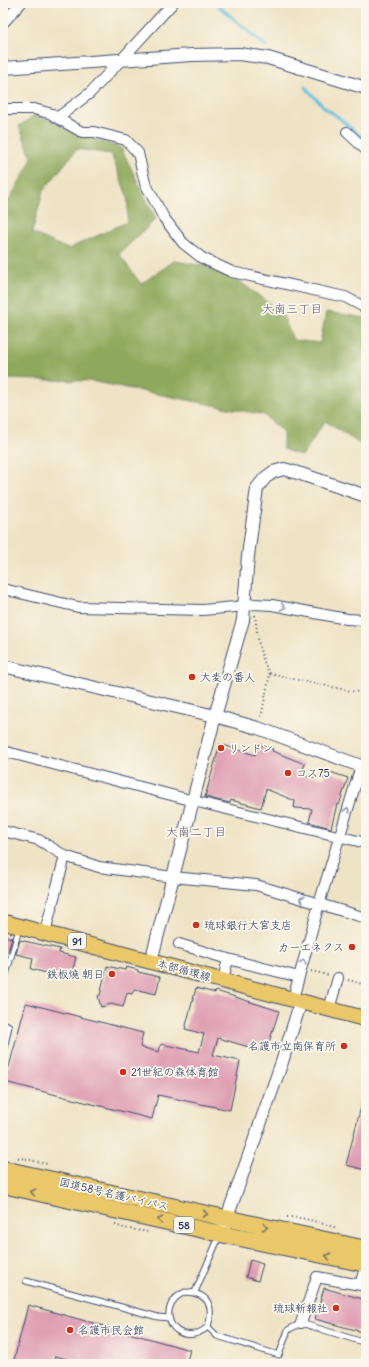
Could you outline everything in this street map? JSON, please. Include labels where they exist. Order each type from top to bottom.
[{"type":"highway","name":"国道58号名護バイパス","points":[[3,1169],[366,1249]]},
{"type":"highway","name":"国道58号名護バイパス","points":[[3,1185],[366,1265]]},
{"type":"main road","name":"本部循環線","points":[[3,922],[366,1019]]},
{"type":"street","points":[[3,23],[21,3]]},
{"type":"street","points":[[56,118],[90,93],[173,3]]},
{"type":"street","points":[[3,68],[192,55],[239,54],[268,58],[366,88]]},
{"type":"street","points":[[3,109],[34,110],[52,114],[56,118],[82,132],[94,132],[126,140],[138,153],[145,184],[164,218],[183,243],[202,258],[232,272],[345,297],[366,308]]},
{"type":"street","points":[[347,132],[366,150]]},
{"type":"street","points":[[151,961],[215,716],[243,620],[249,605],[248,556],[257,488],[265,478],[273,472],[284,469],[366,496]]},
{"type":"street","points":[[3,589],[78,607],[203,610],[249,605],[272,605],[347,619],[366,620]]},
{"type":"street","points":[[3,666],[215,716],[258,728],[363,767],[319,904],[299,977],[297,1000],[280,1069],[221,1234]]},
{"type":"street","points":[[3,751],[193,801],[366,843]]},
{"type":"street","points":[[3,831],[39,840],[65,856],[99,867],[173,877],[256,885],[366,918]]},
{"type":"street","points":[[45,932],[65,856]]},
{"type":"street","points":[[179,944],[228,959],[299,977]]},
{"type":"street","points":[[223,980],[228,959]]},
{"type":"street","points":[[329,1009],[338,978]]},
{"type":"street","points":[[301,1323],[317,1277],[363,1286],[366,1265]]},
{"type":"lane","points":[[3,985],[20,926]]},
{"type":"lane","points":[[3,1024],[9,1026],[3,1054]]},
{"type":"lane","points":[[195,1292],[221,1234]]},
{"type":"lane","points":[[26,1281],[158,1317],[169,1318]]},
{"type":"lane","points":[[185,1292],[195,1292],[202,1295],[208,1301],[211,1308],[211,1317],[208,1327],[194,1334],[186,1334],[178,1331],[172,1325],[169,1318],[169,1309],[172,1301],[178,1295],[185,1292]]},
{"type":"lane","points":[[208,1327],[217,1336],[279,1355],[288,1330],[301,1323],[366,1343]]},
{"type":"path","points":[[249,605],[258,647],[264,664],[270,674],[258,728]]},
{"type":"path","points":[[270,674],[366,693]]},
{"type":"green space","points":[[36,114],[75,133],[121,148],[156,219],[119,254],[141,284],[174,261],[223,269],[282,313],[293,340],[320,343],[326,312],[366,318],[366,448],[325,421],[302,456],[283,449],[283,432],[264,415],[91,381],[3,379],[3,201],[8,202],[32,159],[19,126]],"holes":[[[77,149],[111,154],[128,198],[127,222],[68,249],[32,233],[43,191]]]},
{"type":"building","points":[[220,744],[255,755],[258,744],[273,749],[272,751],[305,764],[300,776],[325,778],[327,771],[348,778],[339,805],[337,804],[331,828],[309,822],[312,809],[294,808],[295,801],[266,789],[261,808],[231,800],[230,803],[205,797]]},
{"type":"building","points":[[3,936],[12,938],[8,952],[3,951]]},
{"type":"building","points":[[20,940],[60,949],[59,953],[76,957],[71,977],[57,974],[57,976],[31,969],[33,958],[16,954]]},
{"type":"building","points":[[107,966],[125,970],[126,967],[138,970],[138,972],[160,977],[156,994],[134,989],[132,994],[127,993],[123,1007],[111,1004],[101,1007],[98,996],[100,995]]},
{"type":"building","name":"21世紀の森体育館","points":[[196,988],[215,993],[216,991],[279,1011],[266,1052],[218,1038],[213,1055],[240,1061],[230,1110],[158,1095],[152,1119],[5,1082],[26,1003],[143,1033],[140,1047],[159,1052],[161,1044],[199,1052],[204,1034],[185,1029]]},
{"type":"building","points":[[363,1099],[366,1099],[366,1170],[346,1165]]},
{"type":"building","points":[[250,1260],[263,1264],[258,1281],[246,1277]]},
{"type":"building","name":"琉球新報社","points":[[324,1288],[366,1300],[366,1333],[315,1319]]},
{"type":"building","name":"名護市民会館","points":[[28,1305],[190,1350],[186,1364],[86,1364],[55,1356],[53,1364],[13,1364]]},
{"type":"waterway","points":[[215,3],[267,47]]},
{"type":"waterway","points":[[305,87],[325,108],[366,141]]},
{"type":"place","name":"大麦の番人","points":[[192,677]]},
{"type":"place","name":"リンドン","points":[[221,748]]},
{"type":"place","name":"コス75","points":[[288,773]]},
{"type":"place","name":"琉球銀行大宮支店","points":[[196,925]]},
{"type":"place","name":"カーエネクス","points":[[352,947]]},
{"type":"place","name":"鉄板燒 朝日","points":[[112,974]]},
{"type":"place","name":"名護市立南保育所","points":[[344,1046]]},
{"type":"place","name":"21世紀の森体育館","points":[[123,1072]]},
{"type":"place","name":"琉球新報社","points":[[336,1308]]},
{"type":"place","name":"名護市民会館","points":[[70,1330]]},
{"type":"district","name":"大南三丁目","points":[[292,308]]},
{"type":"district","name":"大南二丁目","points":[[196,831]]}]
